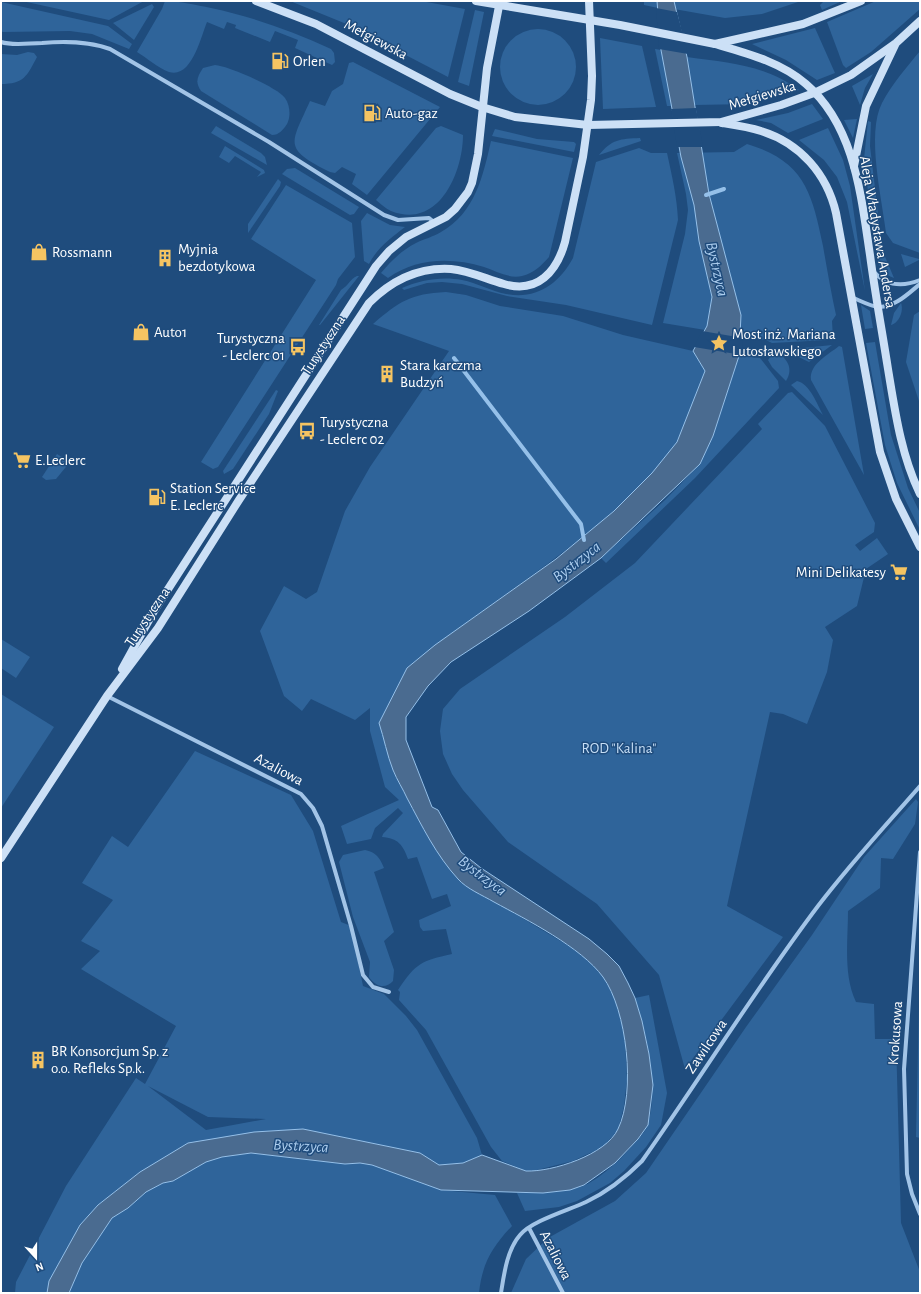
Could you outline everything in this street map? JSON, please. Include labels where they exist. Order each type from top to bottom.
[{"type":"main road","name":"Mełgiewska","points":[[256,1],[316,24],[450,94],[482,107],[519,118],[588,125],[720,122],[781,105],[814,93],[851,75],[896,43],[920,21]]},
{"type":"main road","points":[[476,1],[499,3],[715,44],[803,24],[861,1]]},
{"type":"main road","name":"Turystyczna","points":[[1,858],[108,696],[158,628],[353,325],[377,295],[405,277],[428,270],[451,269],[463,271],[514,286],[533,284],[551,272],[558,262],[565,242],[588,125],[592,76],[589,1]]},
{"type":"main road","name":"Turystyczna","points":[[108,696],[154,611],[376,266],[399,242],[435,224],[455,209],[468,192],[472,184],[478,154],[482,107],[499,3]]},
{"type":"main road","points":[[854,167],[866,106],[871,92],[896,43]]},
{"type":"main road","name":"Aleja Władysława Andersa","points":[[715,44],[752,55],[783,69],[798,78],[814,93],[834,120],[849,149],[860,189],[878,307],[900,434],[909,465],[920,494]]},
{"type":"main road","points":[[720,122],[760,130],[796,148],[816,168],[827,186],[834,206],[874,426],[883,464],[898,504],[920,547]]},
{"type":"street","points":[[1,42],[21,44],[78,42],[96,44],[110,49],[270,142],[384,215],[398,220],[429,218],[435,224]]},
{"type":"street","points":[[872,270],[879,278],[889,283],[911,284],[920,280]]},
{"type":"street","points":[[851,297],[878,307],[893,303],[920,284]]},
{"type":"street","name":"Azaliowa","points":[[108,696],[301,794],[313,808],[322,826],[351,926],[363,975],[373,987],[389,992]]},
{"type":"street","name":"Zawilcowa","points":[[501,1293],[511,1252],[520,1235],[529,1228],[605,1191],[626,1177],[642,1160],[818,906],[864,850],[920,786]]},
{"type":"street","name":"Krokusowa","points":[[920,852],[904,1069],[907,1174],[912,1194],[920,1214]]},
{"type":"street","name":"Azaliowa","points":[[529,1228],[563,1293]]},
{"type":"green space","points":[[22,1],[144,1],[109,20]]},
{"type":"green space","points":[[165,1],[182,2],[211,8],[272,25],[331,49],[334,53],[335,62],[332,65],[295,48],[298,40],[275,31],[270,42],[235,28],[236,25],[227,22],[224,29],[207,22],[190,63],[184,69],[177,72],[169,72],[137,52],[162,9]]},
{"type":"green space","points":[[290,1],[421,1],[465,9],[448,77],[344,23]]},
{"type":"green space","points":[[644,1],[657,1],[658,8],[644,5]]},
{"type":"green space","points":[[674,1],[801,1],[762,14],[725,18],[674,9]]},
{"type":"green space","points":[[824,1],[842,1],[822,10],[820,5]]},
{"type":"green space","points":[[876,1],[920,1],[920,9],[871,52],[846,68],[843,65],[827,22]]},
{"type":"green space","points":[[1,2],[108,26],[132,44],[129,49],[92,34],[70,31],[3,32],[1,31]]},
{"type":"green space","points":[[152,4],[154,7],[134,40],[113,23]]},
{"type":"green space","points":[[475,10],[484,12],[469,86],[458,82]]},
{"type":"green space","points":[[815,28],[835,73],[817,80],[786,60],[752,44]]},
{"type":"green space","points":[[538,29],[552,32],[565,40],[573,53],[576,67],[573,81],[565,94],[552,102],[538,105],[524,102],[511,94],[503,81],[500,67],[503,53],[511,40],[524,32]]},
{"type":"green space","points":[[600,38],[642,46],[656,107],[603,109]]},
{"type":"green space","points":[[655,49],[661,50],[673,106],[667,106]]},
{"type":"green space","points":[[920,51],[920,253],[893,243],[886,233],[876,166],[875,131],[877,116],[882,103],[904,70]]},
{"type":"green space","points":[[28,52],[34,53],[37,57],[24,78],[9,84],[1,84],[1,54],[17,55]]},
{"type":"green space","points":[[687,57],[731,63],[759,70],[786,81],[799,90],[749,104],[694,105]]},
{"type":"green space","points":[[353,62],[440,107],[367,195],[352,184],[356,174],[342,167],[335,173],[330,172],[304,157],[295,144],[295,136],[298,127],[310,101],[325,106],[332,91],[343,84],[349,63]]},
{"type":"green space","points":[[215,65],[230,69],[263,83],[273,88],[285,98],[289,111],[288,121],[279,133],[272,135],[201,91],[197,82],[199,74],[203,68]]},
{"type":"green space","points":[[873,74],[865,88],[860,105],[852,86]]},
{"type":"green space","points":[[812,104],[823,119],[788,133],[771,123],[756,120],[788,113]]},
{"type":"green space","points":[[857,119],[853,138],[844,120]]},
{"type":"green space","points":[[868,121],[871,122],[870,146],[881,239],[873,232],[864,159]]},
{"type":"green space","points":[[216,126],[261,153],[265,157],[267,165],[211,133]]},
{"type":"green space","points":[[441,126],[463,135],[462,150],[458,165],[453,180],[445,194],[435,205],[422,212],[408,215],[387,209],[376,200],[436,128]]},
{"type":"green space","points":[[828,128],[843,160],[850,186],[865,291],[847,202],[837,177],[824,160],[799,140]]},
{"type":"green space","points":[[495,129],[537,139],[574,142],[576,144],[574,152],[492,136]]},
{"type":"green space","points":[[640,138],[641,141],[599,155],[612,143],[627,139]]},
{"type":"green space","points":[[491,141],[573,158],[549,257],[534,271],[517,277],[507,276],[472,264],[447,261],[434,261],[410,266],[388,278],[381,273],[401,252],[416,243],[441,232],[453,224],[462,215],[470,204],[481,180]]},
{"type":"green space","points":[[747,144],[766,151],[781,160],[793,170],[802,181],[809,194],[819,227],[836,315],[832,321],[833,338],[828,340],[772,343],[766,340],[663,323],[685,234],[688,210],[677,153],[734,152]]},
{"type":"green space","points":[[225,146],[264,170],[265,173],[257,177],[261,172],[235,156],[229,163],[219,157]]},
{"type":"green space","points":[[639,148],[651,153],[667,153],[674,186],[678,220],[652,325],[566,305],[507,296],[462,284],[442,282],[427,283],[404,290],[402,288],[424,281],[447,278],[462,280],[506,294],[527,295],[546,288],[561,275],[573,258],[596,162]]},
{"type":"green space","points":[[295,168],[359,207],[354,214],[350,215],[282,174],[287,169]]},
{"type":"green space","points":[[278,179],[281,182],[280,186],[248,233],[248,224]]},
{"type":"green space","points":[[286,185],[352,223],[355,257],[338,279],[336,285],[218,467],[213,469],[201,462],[316,280],[251,239]]},
{"type":"green space","points":[[367,213],[390,225],[405,227],[380,248],[369,264],[364,261],[361,221]]},
{"type":"green space","points":[[874,237],[878,240],[894,278],[888,275],[880,267]]},
{"type":"green space","points":[[901,254],[919,259],[919,260],[905,267]]},
{"type":"green space","points":[[357,276],[359,276],[319,325],[341,290]]},
{"type":"green space","points":[[446,292],[466,295],[500,306],[563,316],[623,335],[693,351],[705,371],[685,424],[673,448],[656,469],[632,494],[578,541],[407,668],[393,771],[428,837],[443,860],[459,880],[569,946],[590,962],[603,977],[615,997],[621,1020],[625,1041],[627,1079],[624,1106],[618,1130],[603,1147],[573,1161],[533,1171],[526,1171],[502,1161],[491,1147],[426,1030],[399,1000],[400,992],[398,990],[420,964],[452,954],[446,929],[423,931],[420,927],[419,920],[451,906],[447,894],[432,899],[417,857],[408,859],[399,843],[392,839],[382,837],[383,834],[403,813],[398,808],[375,828],[371,839],[347,844],[341,826],[399,800],[385,787],[370,731],[370,708],[355,720],[311,699],[302,711],[284,696],[260,631],[284,586],[306,599],[317,592],[345,511],[370,467],[449,351],[373,324],[398,304],[406,300],[423,295]]},
{"type":"green space","points":[[901,303],[902,310],[900,316],[894,324],[891,325],[894,313]]},
{"type":"green space","points":[[861,305],[870,311],[873,328],[865,329]]},
{"type":"green space","points":[[920,311],[920,404],[906,362],[914,315]]},
{"type":"green space","points":[[875,342],[891,435],[908,488],[920,513],[920,530],[897,483],[885,445],[866,343]]},
{"type":"green space","points":[[832,345],[809,362],[784,350]]},
{"type":"green space","points":[[839,346],[842,347],[864,475],[811,380],[813,369],[820,360]]},
{"type":"green space","points":[[775,351],[786,360],[788,364],[789,372],[786,381],[772,367],[768,360]]},
{"type":"green space","points":[[739,356],[760,358],[778,381],[779,388],[695,478],[606,563],[601,558],[665,500],[700,464],[713,436]]},
{"type":"green space","points":[[797,381],[806,386],[816,400],[823,415],[791,385]]},
{"type":"green space","points":[[276,390],[278,391],[269,414],[233,469],[224,474],[223,471]]},
{"type":"green space","name":"ROD \"Kalina\"","points":[[792,392],[825,426],[875,523],[874,532],[855,545],[860,551],[877,538],[888,554],[866,569],[857,606],[825,627],[833,640],[827,672],[807,724],[783,714],[770,712],[727,906],[783,937],[685,1069],[659,975],[597,904],[508,842],[463,790],[452,774],[443,754],[440,731],[443,709],[460,689],[565,617],[635,563],[762,429],[758,424],[788,393]]},
{"type":"green space","points":[[57,454],[70,462],[56,479],[46,480],[42,477]]},
{"type":"green space","points":[[1,639],[30,657],[16,678],[1,668]]},
{"type":"green space","points":[[1,694],[54,727],[1,808]]},
{"type":"green space","points":[[195,751],[291,795],[313,831],[341,922],[351,926],[363,986],[384,994],[406,1016],[417,1030],[477,1138],[482,1155],[463,1163],[439,1165],[420,1153],[303,1129],[188,1143],[140,1172],[98,1205],[80,1225],[49,1281],[47,1293],[15,1293],[16,1282],[66,1186],[136,1078],[145,1084],[176,1026],[81,969],[100,951],[81,941],[113,900],[82,883],[112,836],[128,847]],"holes":[[[148,1086],[208,1117],[266,1119],[206,1130]]]},
{"type":"green space","points":[[916,799],[918,802],[915,824],[893,859],[881,858],[880,888],[848,911],[847,957],[849,980],[856,1002],[874,1004],[875,1039],[896,1039],[901,1223],[920,1272],[920,1293],[511,1293],[526,1259],[548,1238],[615,1201],[646,1173],[746,1027],[812,935],[864,857]]},
{"type":"green space","points":[[365,850],[372,852],[377,856],[384,868],[374,872],[394,932],[384,941],[394,970],[393,981],[390,984],[383,986],[377,985],[369,977],[370,962],[353,917],[339,862],[343,855]]},
{"type":"green space","points":[[920,962],[920,1138],[916,1137]]},
{"type":"green space","points":[[649,995],[667,1093],[661,1125],[646,1147],[624,1171],[610,1183],[577,1201],[559,1207],[525,1211],[517,1193],[542,1193],[583,1186],[602,1175],[615,1164],[645,1130],[648,1124],[651,1109],[652,1077],[644,1028],[635,998]]},
{"type":"green space","points":[[251,1153],[345,1164],[360,1163],[372,1165],[441,1190],[495,1195],[512,1226],[489,1256],[480,1283],[479,1293],[69,1293],[82,1263],[112,1218],[128,1208],[146,1192],[163,1183],[173,1181],[206,1162],[222,1157]]},
{"type":"water","name":"Bystrzyca","points":[[657,1],[674,1],[687,57],[709,194],[741,315],[739,356],[713,436],[700,464],[601,558],[529,611],[451,662],[428,686],[406,717],[406,740],[432,807],[438,810],[461,852],[481,868],[589,939],[619,966],[635,998],[642,1021],[649,1054],[653,1085],[648,1125],[638,1139],[615,1163],[584,1185],[570,1190],[543,1193],[441,1190],[372,1165],[360,1163],[345,1164],[251,1153],[222,1157],[206,1162],[173,1181],[163,1183],[146,1192],[128,1208],[112,1218],[82,1263],[69,1293],[47,1293],[49,1281],[80,1225],[98,1205],[140,1172],[188,1143],[254,1132],[303,1129],[420,1153],[439,1165],[463,1163],[482,1155],[526,1171],[537,1171],[563,1165],[590,1154],[602,1147],[612,1138],[618,1129],[624,1113],[627,1094],[626,1052],[618,1009],[611,991],[603,977],[581,955],[568,945],[553,935],[470,889],[450,870],[430,840],[396,777],[379,723],[407,668],[435,645],[556,559],[614,511],[652,473],[677,442],[705,371],[693,351],[707,326],[712,297],[699,241],[694,205],[681,157],[661,50]]},
{"type":"pier","points":[[656,8],[677,12],[688,54],[659,49]]},
{"type":"pier","points":[[696,108],[703,147],[677,147],[671,109]]},
{"type":"pier","points":[[702,331],[743,338],[742,355],[694,347]]},
{"type":"waterway","points":[[706,195],[724,189]]},
{"type":"waterway","name":"Bystrzyca","points":[[454,358],[581,524],[584,540]]},
{"type":"place","name":"Orlen","points":[[280,61]]},
{"type":"place","name":"Auto-gaz","points":[[372,113]]},
{"type":"place","name":"Rossmann","points":[[39,252]]},
{"type":"place","name":"Myjnia bezdotykowa","points":[[165,258]]},
{"type":"place","name":"Auto1","points":[[141,332]]},
{"type":"place","name":"Most inż. Mariana Lutosławskiego","points":[[719,343]]},
{"type":"place","name":"Turystyczna - Leclerc 01","points":[[298,347]]},
{"type":"place","name":"Stara karczma Budzyń","points":[[387,374]]},
{"type":"place","name":"Turystyczna - Leclerc 02","points":[[307,431]]},
{"type":"place","name":"E.Leclerc","points":[[22,460]]},
{"type":"place","name":"Station Service E. Leclerc","points":[[157,497]]},
{"type":"place","name":"Mini Delikatesy","points":[[899,572]]},
{"type":"place","name":"BR Konsorcjum Sp. z o.o. Refleks Sp.k.","points":[[38,1060]]}]
